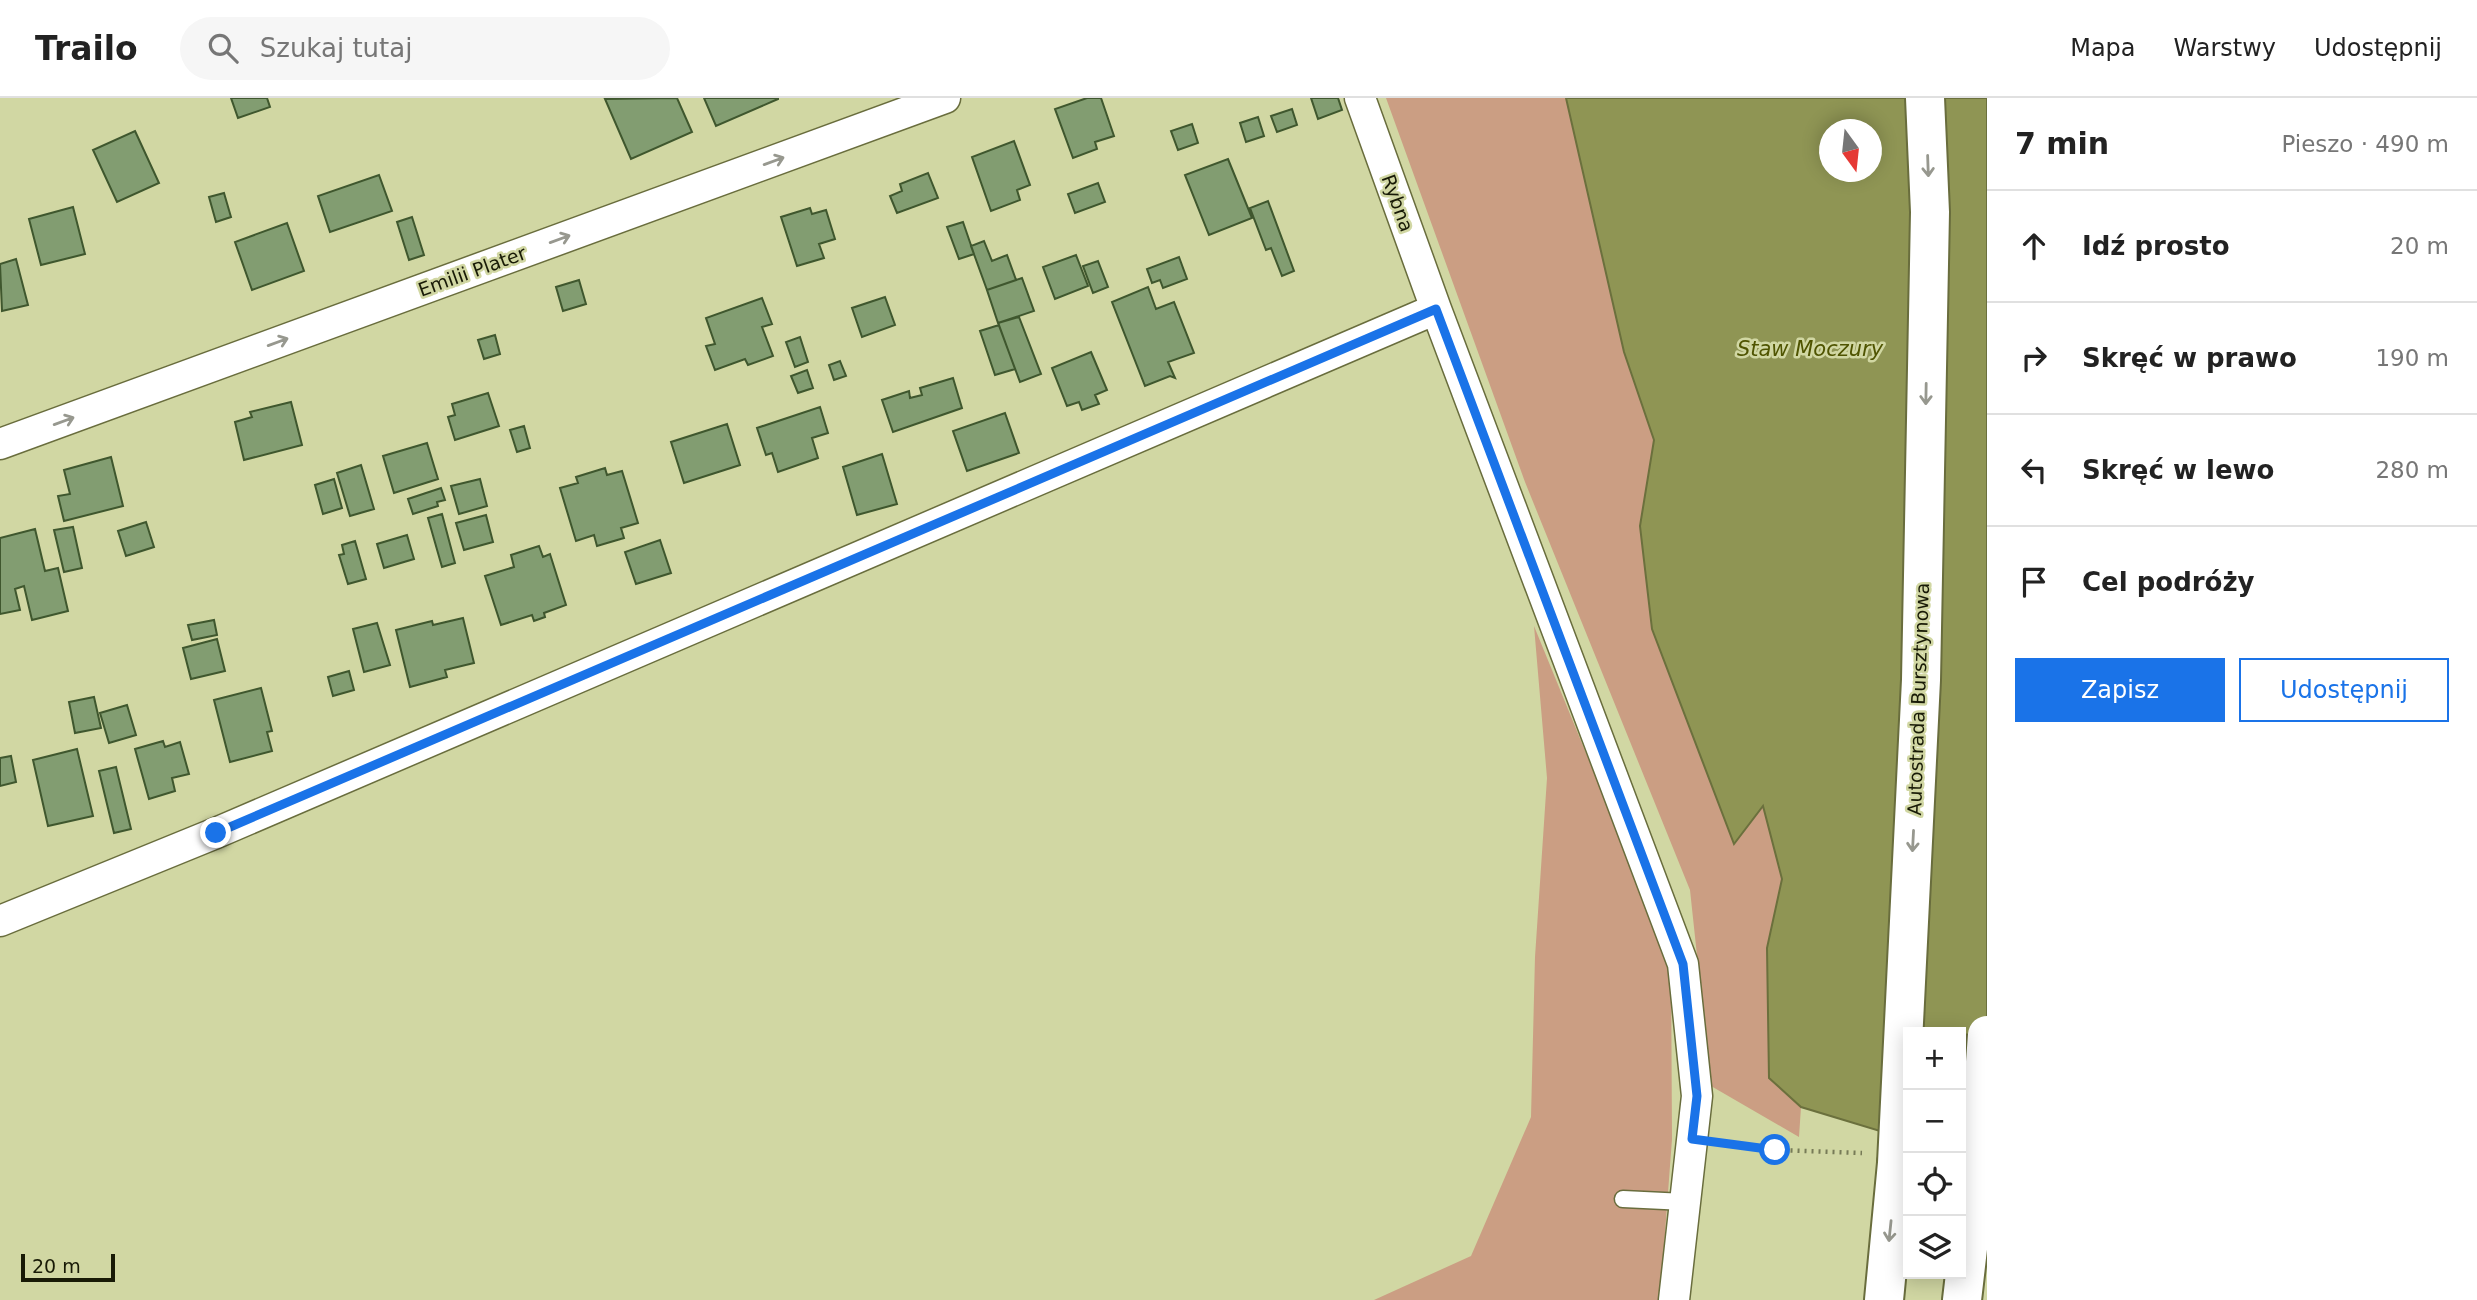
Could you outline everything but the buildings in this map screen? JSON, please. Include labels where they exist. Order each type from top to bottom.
[{"type":"highway","name":"Autostrada Bursztynowa","points":[[1884,1300],[1885,1158],[1921,680],[1930,212],[1926,98]]},
{"type":"highway","points":[[1962,1300],[1977,1171],[1987,1035]]},
{"type":"street","name":"Emilii Plater","points":[[0,444],[945,98]]},
{"type":"street","name":"Rybna","points":[[1360,98],[1436,309],[1683,964],[1697,1096],[1674,1300]]},
{"type":"street","points":[[0,921],[216,833],[1436,309]]},
{"type":"lane","points":[[1623,1199],[1685,1202]]},
{"type":"path","points":[[1692,1139],[1775,1150],[1885,1158]]},
{"type":"shaded area","points":[[1386,98],[1566,98],[1624,352],[1654,440],[1640,526],[1734,843],[1763,806],[1782,879],[1767,948],[1769,1078],[1801,1107],[1799,1137],[1711,1086],[1690,890],[1525,482]]},
{"type":"shaded area","points":[[1534,626],[1671,961],[1672,1139],[1660,1300],[1374,1300],[1471,1256],[1531,1117],[1535,957],[1547,778]]},
{"type":"water","name":"Staw Moczury","points":[[1566,98],[1987,98],[1987,1141],[1966,1140],[1966,1027],[1903,1027],[1903,1138],[1801,1107],[1769,1078],[1767,948],[1782,879],[1763,806],[1734,844],[1652,629],[1640,526],[1654,440],[1624,352]]},
{"type":"route","points":[[216,833],[1436,309],[1664,906],[1683,964],[1697,1096],[1692,1139],[1775,1150]]}]
